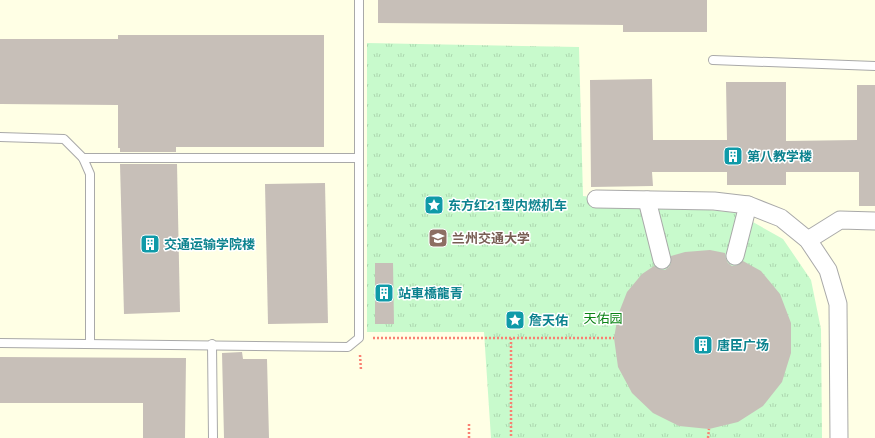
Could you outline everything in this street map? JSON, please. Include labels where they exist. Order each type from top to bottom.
[{"type":"street","points":[[596,199],[714,201],[748,205],[781,218],[808,240],[828,270],[838,304],[839,438]]},
{"type":"street","points":[[647,200],[662,260]]},
{"type":"street","points":[[735,256],[748,205]]},
{"type":"street","points":[[808,240],[840,220],[875,220]]},
{"type":"lane","points":[[0,343],[348,346],[359,338],[359,0]]},
{"type":"lane","points":[[713,60],[875,66]]},
{"type":"lane","points":[[0,138],[64,139],[83,158],[90,174],[90,343]]},
{"type":"lane","points":[[83,158],[359,158]]},
{"type":"lane","points":[[212,344],[213,438]]},
{"type":"path","points":[[359,338],[614,338]]},
{"type":"path","points":[[510,338],[511,438]]},
{"type":"path","points":[[469,424],[470,438]]},
{"type":"path","points":[[708,438],[709,429]]},
{"type":"shaded area","name":"兰州交通大学","points":[[0,0],[875,0],[875,438],[0,438]]},
{"type":"green space","name":"天佑园","points":[[367,43],[579,47],[583,196],[737,213],[783,239],[811,280],[821,329],[822,438],[491,438],[484,332],[367,332]]},
{"type":"building","points":[[378,0],[707,0],[707,32],[623,32],[623,25],[378,23]]},
{"type":"building","points":[[118,35],[324,35],[324,147],[176,147],[176,152],[120,152],[120,148],[118,148],[118,105],[0,104],[0,39],[118,39]]},
{"type":"building","name":"第八教学楼","points":[[652,79],[653,140],[727,140],[726,82],[786,82],[786,141],[857,140],[857,85],[875,85],[875,206],[859,206],[859,172],[786,172],[786,185],[727,185],[727,172],[652,172],[653,186],[591,187],[590,80]]},
{"type":"building","name":"交通运输学院楼","points":[[120,164],[177,164],[180,312],[124,314]]},
{"type":"building","points":[[325,183],[328,323],[268,324],[265,184]]},
{"type":"building","name":"唐臣广场","points":[[710,250],[725,253],[728,263],[732,266],[738,265],[743,261],[761,271],[780,294],[791,323],[791,353],[782,382],[763,406],[738,422],[709,429],[679,426],[653,413],[632,393],[618,367],[614,338],[618,315],[627,292],[642,274],[654,266],[665,270],[671,263],[671,256],[685,252]]},
{"type":"building","name":"站車橋龍青","points":[[375,263],[393,263],[394,324],[375,324]]},
{"type":"building","points":[[242,352],[243,359],[267,359],[269,438],[224,438],[222,353]]},
{"type":"building","points":[[0,357],[186,358],[185,438],[143,438],[143,403],[0,403]]},
{"type":"place","name":"第八教学楼","points":[[733,156]]},
{"type":"place","name":"东方红21型内燃机车","points":[[434,205]]},
{"type":"place","name":"兰州交通大学","points":[[438,238]]},
{"type":"place","name":"交通运输学院楼","points":[[150,244]]},
{"type":"place","name":"站車橋龍青","points":[[384,293]]},
{"type":"place","name":"詹天佑","points":[[515,320]]},
{"type":"place","name":"唐臣广场","points":[[703,345]]}]
